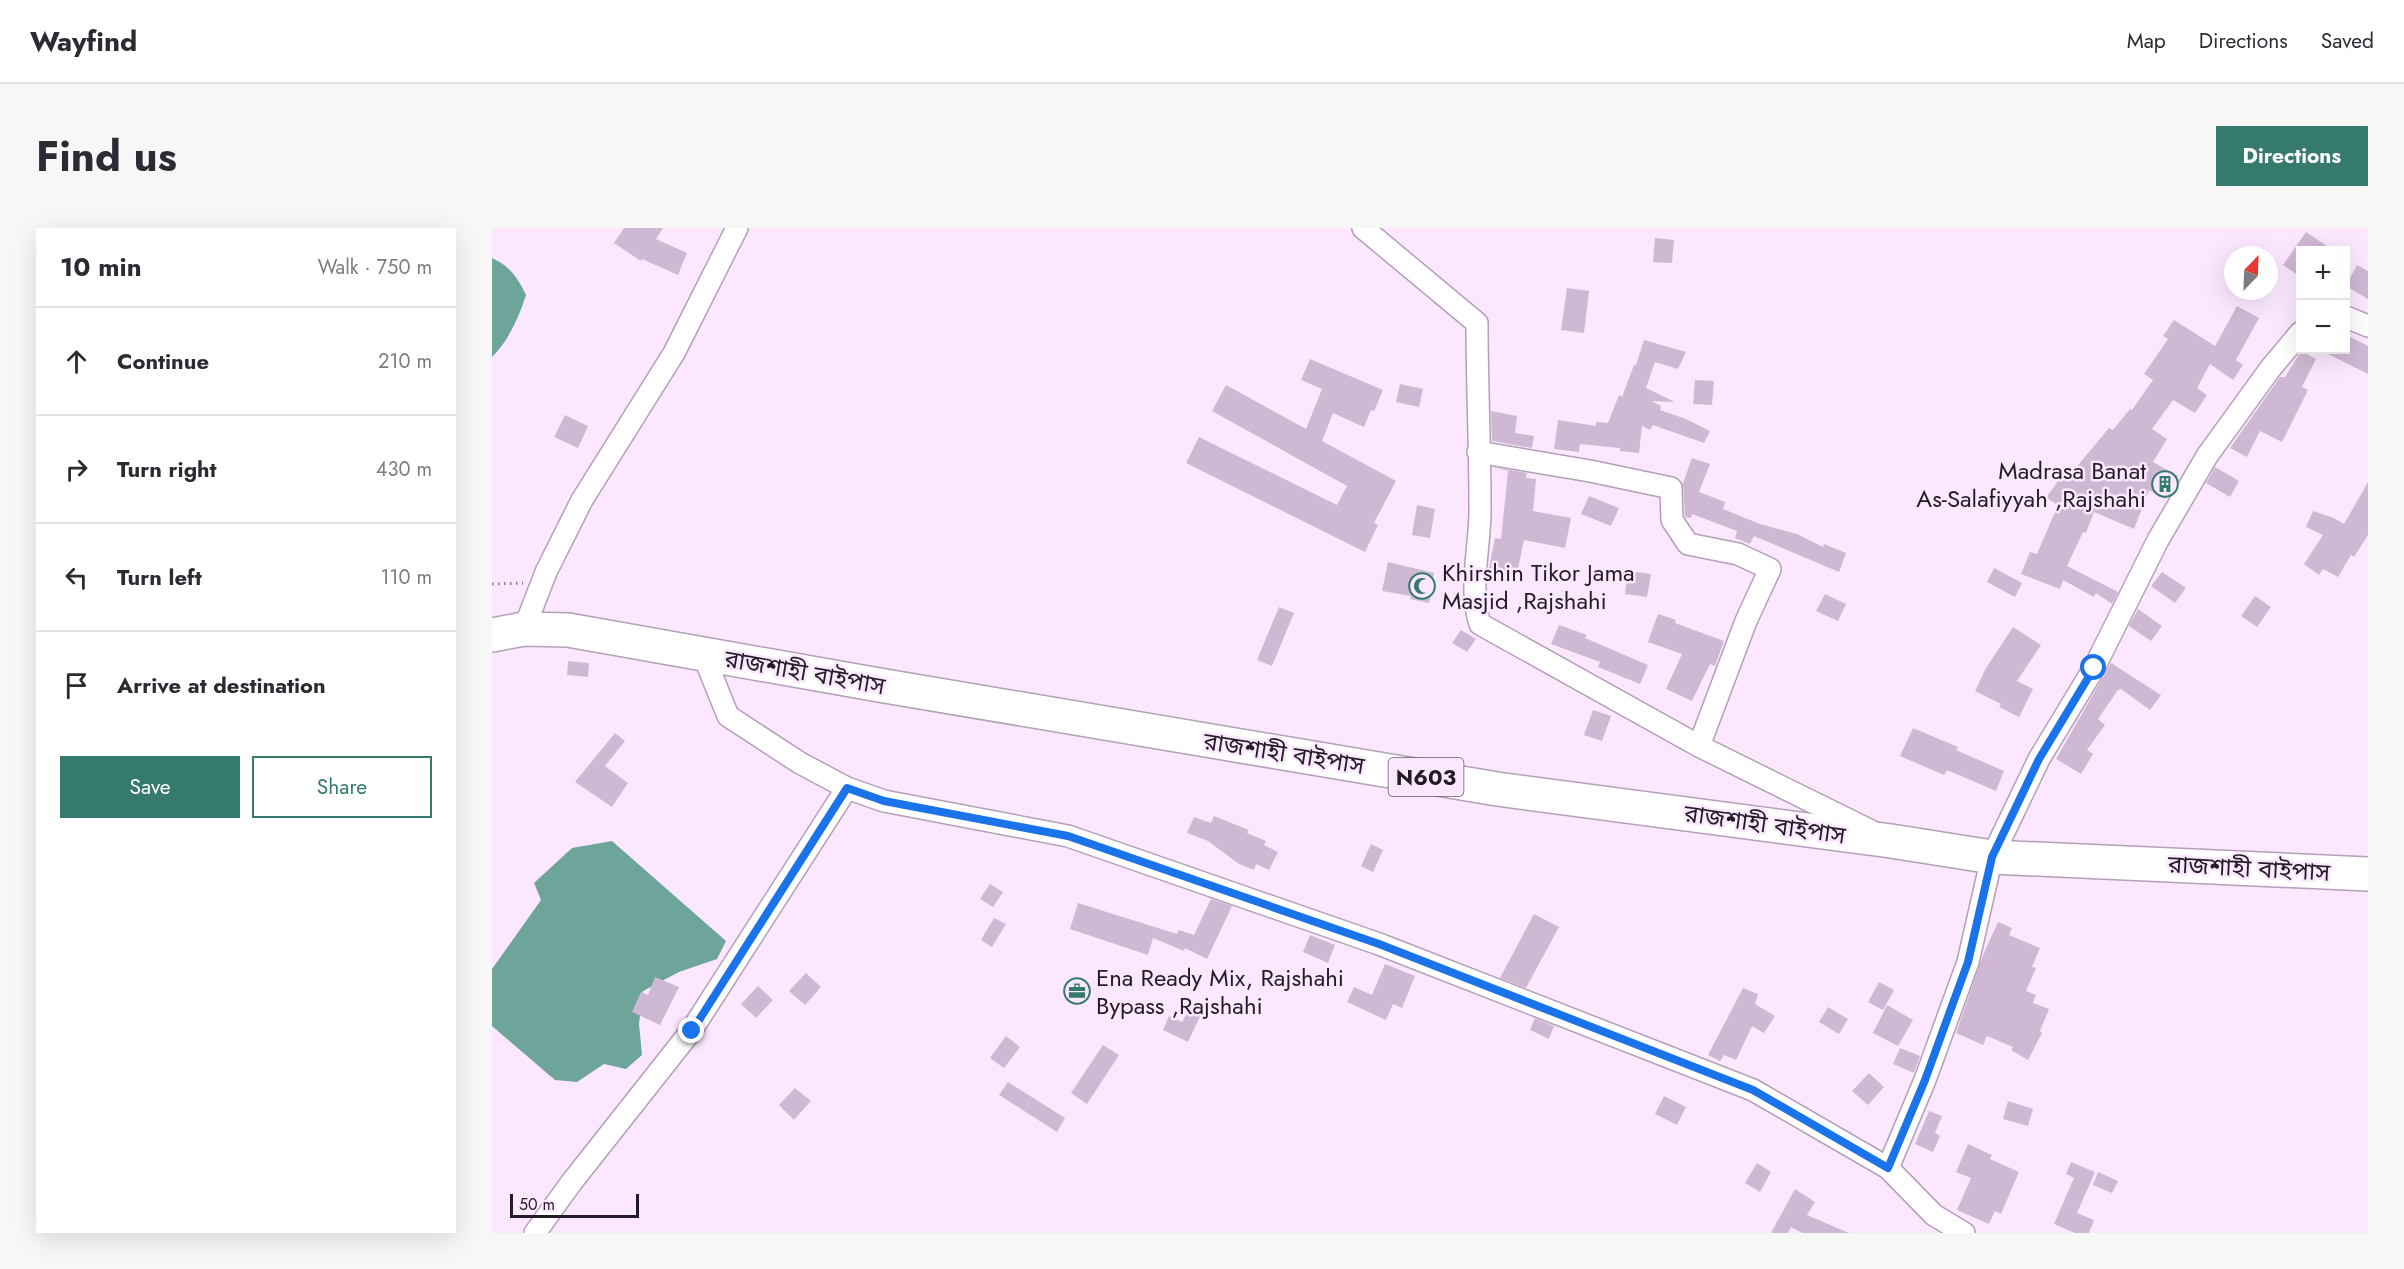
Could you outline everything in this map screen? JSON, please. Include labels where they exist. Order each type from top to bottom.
[{"type":"highway","name":"রাজশাহী বাইপাস","points":[[492,635],[524,629],[568,630],[1497,789],[1891,841],[1992,857],[2368,874]]},
{"type":"street","points":[[524,629],[546,572],[582,500],[674,353],[737,228]]},
{"type":"street","points":[[1363,228],[1477,323],[1480,508],[1474,608],[1480,624],[1699,746],[1891,841]]},
{"type":"street","points":[[2350,319],[2368,326]]},
{"type":"street","points":[[1888,1168],[1925,1080],[1968,962],[1992,857],[2039,759],[2094,668],[2158,540],[2201,465],[2270,369],[2296,339]]},
{"type":"street","points":[[1478,452],[1590,471],[1671,488],[1672,520],[1688,544],[1738,554],[1770,569],[1746,621],[1699,746]]},
{"type":"street","points":[[703,654],[728,716],[800,763],[847,788],[884,801],[1068,836],[1379,944],[1753,1090],[1888,1168],[1934,1215],[1964,1233]]},
{"type":"street","points":[[535,1233],[571,1183],[692,1031],[847,788]]},
{"type":"path","points":[[492,584],[529,582],[546,572]]},
{"type":"shaded area","points":[[492,258],[513,273],[526,295],[513,328],[492,357]]},
{"type":"shaded area","points":[[612,841],[726,941],[717,959],[679,972],[643,991],[639,1024],[642,1055],[626,1069],[604,1064],[577,1082],[555,1080],[492,1026],[492,969],[541,900],[534,883],[572,848]]},
{"type":"building","points":[[624,228],[663,228],[656,239],[687,253],[678,275],[642,259],[641,261],[614,243]]},
{"type":"building","points":[[2306,232],[2327,246],[2296,246]]},
{"type":"building","points":[[1655,238],[1674,240],[1672,263],[1653,262]]},
{"type":"building","points":[[2296,246],[2296,274],[2283,265]]},
{"type":"building","points":[[2357,265],[2368,271],[2368,299],[2350,288],[2350,278]]},
{"type":"building","points":[[1567,288],[1589,291],[1584,333],[1561,330]]},
{"type":"building","points":[[2237,306],[2259,318],[2236,360],[2243,365],[2233,380],[2210,364],[2197,388],[2207,395],[2195,413],[2173,400],[2152,429],[2167,439],[2153,462],[2178,476],[2165,499],[2149,490],[2134,529],[2094,512],[2086,533],[2083,532],[2067,566],[2118,592],[2112,604],[2096,593],[2094,597],[2063,580],[2060,589],[2021,574],[2030,552],[2037,554],[2058,505],[2046,498],[2068,467],[2074,470],[2109,428],[2113,430],[2130,409],[2132,410],[2153,380],[2144,374],[2168,339],[2163,336],[2174,320],[2215,346]]},
{"type":"building","points":[[2350,337],[2368,346],[2368,374],[2328,354],[2350,354]]},
{"type":"building","points":[[1644,340],[1686,352],[1678,369],[1655,362],[1646,388],[1675,402],[1652,401],[1661,406],[1660,410],[1710,431],[1704,443],[1653,425],[1650,430],[1642,426],[1639,453],[1620,451],[1620,448],[1580,444],[1579,452],[1554,449],[1558,420],[1596,426],[1596,422],[1608,423],[1619,395],[1622,397],[1634,365],[1636,365]]},
{"type":"building","points":[[2299,354],[2307,354],[2316,359],[2302,387],[2308,390],[2282,442],[2260,431],[2247,457],[2230,448],[2280,377],[2285,377]]},
{"type":"building","points":[[1310,359],[1383,390],[1364,427],[1333,413],[1322,441],[1396,481],[1374,523],[1378,525],[1365,552],[1186,463],[1199,437],[1337,505],[1347,486],[1212,411],[1226,385],[1306,429],[1322,389],[1301,380]]},
{"type":"building","points":[[1695,380],[1714,381],[1712,405],[1693,404]]},
{"type":"building","points":[[1400,384],[1423,389],[1419,407],[1396,402]]},
{"type":"building","points":[[1491,411],[1517,416],[1515,433],[1534,436],[1532,448],[1492,441]]},
{"type":"building","points":[[565,415],[588,426],[578,448],[554,437]]},
{"type":"building","points":[[1692,458],[1710,464],[1699,492],[1725,502],[1723,509],[1760,524],[1797,534],[1823,547],[1824,544],[1846,553],[1839,572],[1754,536],[1750,544],[1735,538],[1737,531],[1692,514],[1691,518],[1685,517],[1683,483]]},
{"type":"building","points":[[1492,467],[1527,473],[1526,478],[1536,479],[1533,511],[1571,518],[1565,548],[1524,540],[1517,574],[1489,568],[1495,538],[1501,539],[1508,471]]},
{"type":"building","points":[[2215,467],[2239,481],[2230,497],[2206,483]]},
{"type":"building","points":[[2368,482],[2368,535],[2354,557],[2351,555],[2338,577],[2323,569],[2319,575],[2304,564],[2323,535],[2306,527],[2313,511],[2344,524]]},
{"type":"building","points":[[1589,496],[1619,508],[1611,526],[1581,514]]},
{"type":"building","points":[[1417,505],[1435,509],[1430,538],[1412,535]]},
{"type":"building","points":[[1388,562],[1434,573],[1429,603],[1410,599],[1411,596],[1382,591]]},
{"type":"building","points":[[1994,568],[2022,583],[2015,597],[1987,582]]},
{"type":"building","points":[[1628,571],[1651,574],[1647,597],[1625,594]]},
{"type":"building","points":[[2162,572],[2186,588],[2175,603],[2151,586]]},
{"type":"building","points":[[1825,594],[1846,604],[1838,621],[1816,611]]},
{"type":"building","points":[[2255,596],[2271,607],[2257,627],[2241,616]]},
{"type":"building","points":[[1279,607],[1294,613],[1272,666],[1257,660]]},
{"type":"building","points":[[2138,609],[2162,626],[2151,641],[2129,626]]},
{"type":"building","points":[[1658,614],[1676,620],[1675,623],[1724,641],[1715,666],[1710,664],[1692,701],[1666,689],[1682,654],[1648,642]]},
{"type":"building","points":[[1559,625],[1587,635],[1585,638],[1648,665],[1640,684],[1598,667],[1600,662],[1551,644]]},
{"type":"building","points":[[2013,627],[2041,645],[2017,681],[2033,689],[2019,717],[1999,707],[2001,704],[1975,691],[1986,668]]},
{"type":"building","points":[[1461,630],[1476,639],[1467,652],[1452,643]]},
{"type":"building","points":[[568,661],[589,663],[588,677],[567,675]]},
{"type":"building","points":[[2111,663],[2161,695],[2150,710],[2121,689],[2118,690],[2098,719],[2105,725],[2087,750],[2093,754],[2081,774],[2056,759]]},
{"type":"building","points":[[1593,710],[1611,716],[1602,741],[1584,735]]},
{"type":"building","points":[[1913,728],[1958,747],[1956,750],[2004,771],[1996,791],[1947,770],[1944,775],[1900,756]]},
{"type":"building","points":[[615,733],[625,741],[605,766],[628,783],[612,807],[575,782]]},
{"type":"building","points":[[1214,816],[1249,830],[1247,833],[1266,841],[1264,845],[1278,852],[1269,870],[1256,864],[1254,870],[1239,864],[1208,841],[1187,833],[1194,817],[1211,823]]},
{"type":"building","points":[[1371,844],[1383,850],[1373,872],[1361,866]]},
{"type":"building","points":[[990,884],[1003,892],[993,907],[980,899]]},
{"type":"building","points":[[1211,899],[1232,906],[1207,959],[1185,948],[1184,951],[1153,938],[1148,955],[1070,929],[1078,903],[1177,934],[1179,930],[1194,935]]},
{"type":"building","points":[[1534,914],[1559,927],[1526,988],[1500,978]]},
{"type":"building","points":[[994,918],[1006,924],[992,947],[981,940]]},
{"type":"building","points":[[1998,922],[2012,928],[2009,935],[2040,948],[2032,967],[2036,968],[2026,991],[2036,995],[2033,1003],[2049,1009],[2040,1031],[2042,1033],[2028,1060],[2011,1050],[2013,1047],[1987,1036],[1983,1045],[1956,1033],[1983,955]]},
{"type":"building","points":[[1310,935],[1335,945],[1328,963],[1303,952]]},
{"type":"building","points":[[1385,964],[1415,976],[1402,1008],[1393,1004],[1386,1020],[1347,1002],[1354,987],[1372,995]]},
{"type":"building","points":[[806,973],[821,987],[805,1005],[789,991]]},
{"type":"building","points":[[655,977],[679,987],[660,1025],[632,1012],[641,992],[648,995]]},
{"type":"building","points":[[1879,982],[1894,990],[1883,1010],[1868,1002]]},
{"type":"building","points":[[758,986],[773,1000],[756,1018],[741,1004]]},
{"type":"building","points":[[1743,988],[1758,994],[1755,1004],[1775,1016],[1764,1033],[1752,1026],[1736,1060],[1724,1055],[1720,1061],[1708,1055]]},
{"type":"building","points":[[1887,1005],[1913,1020],[1898,1046],[1873,1033]]},
{"type":"building","points":[[1191,1006],[1202,1012],[1188,1042],[1163,1030],[1169,1016],[1182,1022]]},
{"type":"building","points":[[1828,1007],[1848,1019],[1839,1034],[1819,1022]]},
{"type":"building","points":[[1535,1018],[1554,1026],[1549,1039],[1530,1030]]},
{"type":"building","points":[[1006,1036],[1020,1047],[1004,1068],[990,1058]]},
{"type":"building","points":[[1103,1045],[1119,1055],[1087,1104],[1071,1093]]},
{"type":"building","points":[[1900,1048],[1920,1056],[1914,1073],[1893,1064]]},
{"type":"building","points":[[1869,1073],[1884,1087],[1868,1105],[1852,1091]]},
{"type":"building","points":[[1008,1082],[1065,1118],[1057,1132],[999,1095]]},
{"type":"building","points":[[795,1088],[811,1101],[794,1120],[779,1105]]},
{"type":"building","points":[[1664,1096],[1686,1107],[1677,1125],[1655,1114]]},
{"type":"building","points":[[2008,1101],[2033,1109],[2028,1126],[2003,1119]]},
{"type":"building","points":[[1929,1111],[1942,1116],[1935,1133],[1940,1136],[1933,1152],[1915,1144]]},
{"type":"building","points":[[1968,1144],[1992,1155],[1990,1159],[2019,1172],[2001,1214],[1995,1211],[1989,1224],[1957,1210],[1971,1178],[1956,1172]]},
{"type":"building","points":[[2071,1162],[2095,1172],[2077,1213],[2094,1220],[2089,1233],[2075,1233],[2054,1224],[2074,1178],[2066,1174]]},
{"type":"building","points":[[1757,1163],[1771,1172],[1760,1192],[1745,1183]]},
{"type":"building","points":[[2098,1172],[2118,1181],[2112,1193],[2093,1185]]},
{"type":"building","points":[[1795,1189],[1815,1202],[1807,1215],[1849,1233],[1802,1233],[1791,1227],[1788,1233],[1771,1233]]},
{"type":"place","name":"Madrasa Banat As-Salafiyyah ,Rajshahi","points":[[2165,484]]},
{"type":"place","name":"Khirshin Tikor Jama Masjid ,Rajshahi","points":[[1422,586]]},
{"type":"place","name":"Ena Ready Mix, Rajshahi Bypass ,Rajshahi","points":[[1077,991]]},
{"type":"route","points":[[692,1031],[847,788],[884,801],[1068,836],[1379,944],[1753,1090],[1888,1168],[1925,1080],[1968,962],[1992,857],[2039,759],[2094,668]]}]
